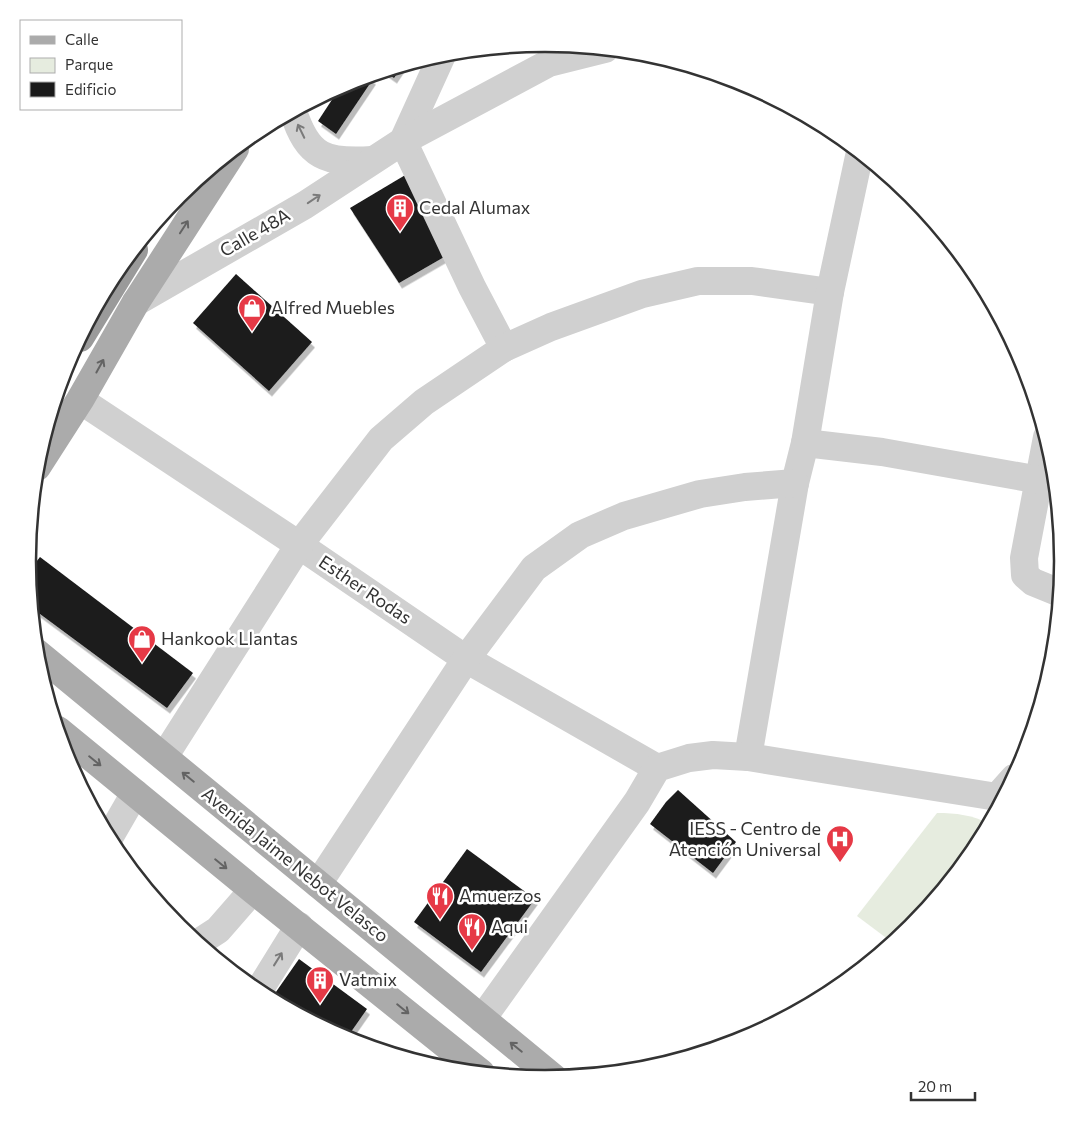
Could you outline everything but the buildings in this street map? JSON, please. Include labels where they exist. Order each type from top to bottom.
[{"type":"main road","points":[[50,447],[80,400],[136,302],[224,167]]},
{"type":"main road","name":"Avenida Jaime Nebot Velasco","points":[[46,660],[544,1070]]},
{"type":"main road","points":[[71,746],[136,794],[299,926],[461,1063]]},
{"type":"street","name":"Calle 48A","points":[[136,302],[305,205],[403,141],[549,63],[586,54]]},
{"type":"street","points":[[438,64],[403,141],[472,287],[504,348]]},
{"type":"street","name":"Calle 48A","points":[[296,117],[302,134],[311,148],[330,159],[350,162],[372,160]]},
{"type":"street","points":[[748,757],[795,483],[805,443],[830,292],[858,159]]},
{"type":"street","points":[[164,758],[299,545],[381,439],[424,402],[504,348],[551,327],[642,294],[698,281],[752,281],[830,292]]},
{"type":"street","name":"Esther Rodas","points":[[80,400],[299,545],[466,659],[658,768]]},
{"type":"street","points":[[805,443],[882,452],[1040,480]]},
{"type":"street","points":[[1044,457],[1024,558],[1025,575],[1033,582],[1054,591]]},
{"type":"street","points":[[318,884],[466,659],[534,568],[580,534],[624,516],[700,494],[745,487],[795,483]]},
{"type":"street","points":[[482,1019],[637,802],[658,768],[689,758],[713,755],[748,757],[999,791]]},
{"type":"street","points":[[113,831],[136,794]]},
{"type":"street","points":[[204,939],[218,930],[253,890]]},
{"type":"street","points":[[263,984],[299,926]]},
{"type":"green space","points":[[937,813],[964,815],[984,821],[950,871],[906,921],[887,938],[857,916]]},
{"type":"place","name":"Cedal Alumax","points":[[400,232]]},
{"type":"place","name":"Alfred Muebles","points":[[252,332]]},
{"type":"place","name":"Hankook Llantas","points":[[142,663]]},
{"type":"place","name":"IESS - Centro de Atención Universal","points":[[840,863]]},
{"type":"place","name":"Amuerzos","points":[[440,920]]},
{"type":"place","name":"Aqui","points":[[472,951]]},
{"type":"place","name":"Vatmix","points":[[320,1004]]}]
